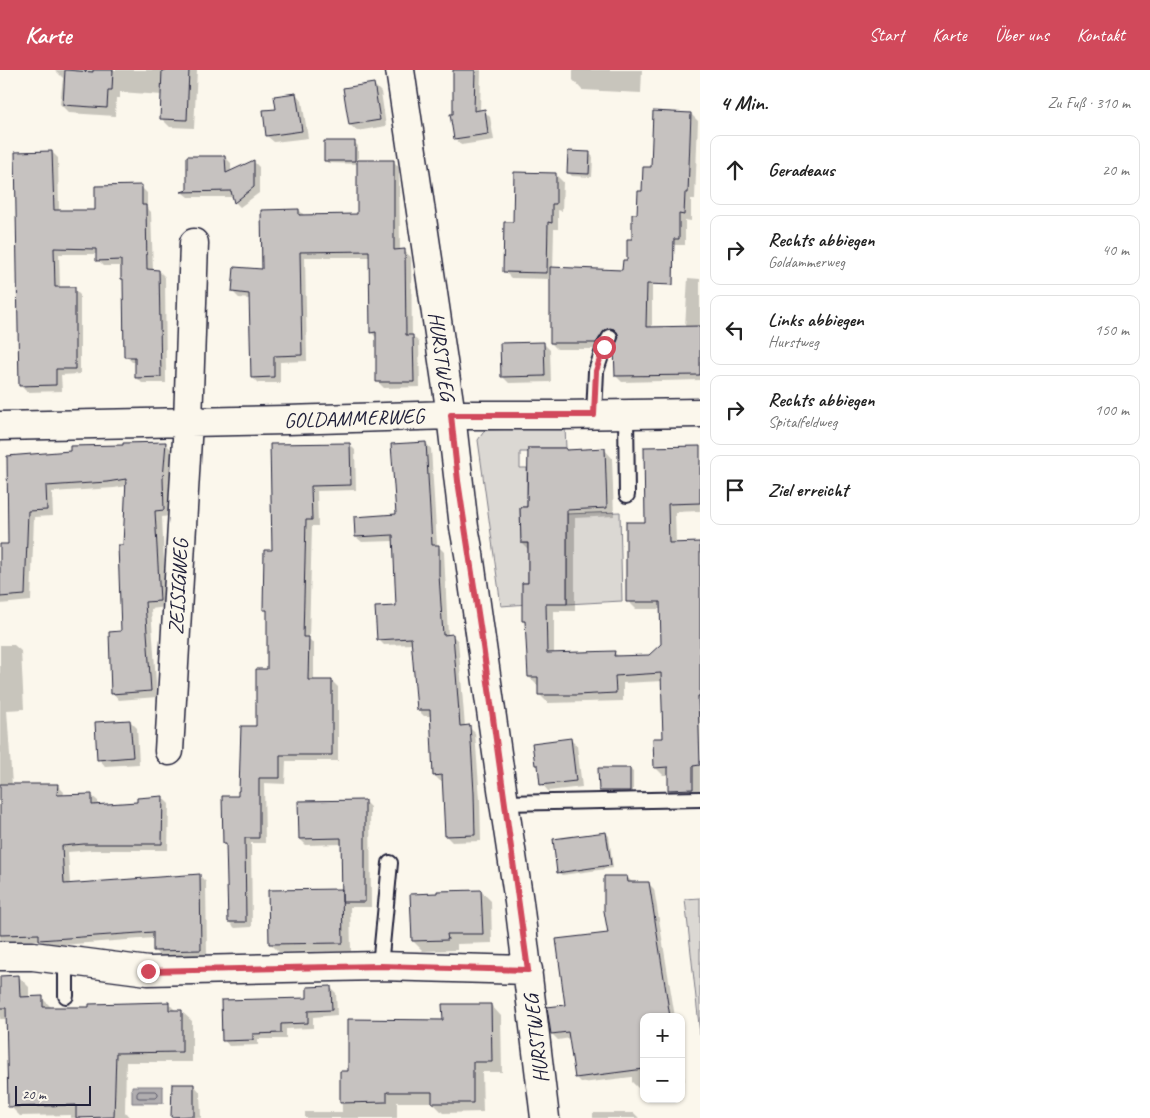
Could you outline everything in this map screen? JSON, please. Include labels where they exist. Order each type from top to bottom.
[{"type":"street","name":"HURSTWEG","points":[[400,70],[451,415],[459,490],[470,554],[519,902],[545,1118]]},
{"type":"street","points":[[188,422],[194,243]]},
{"type":"street","name":"GOLDAMMERWEG","points":[[0,426],[451,415],[594,415],[700,412]]},
{"type":"street","name":"ZEISIGWEG","points":[[169,751],[188,422]]},
{"type":"street","points":[[0,956],[32,956],[148,971],[380,966],[528,970]]},
{"type":"lane","points":[[594,415],[596,371],[604,347],[610,337]]},
{"type":"lane","points":[[626,414],[627,495]]},
{"type":"lane","points":[[504,803],[700,799]]},
{"type":"lane","points":[[380,966],[390,864]]},
{"type":"lane","points":[[66,961],[66,996]]},
{"type":"shaded area","points":[[565,428],[566,448],[528,448],[528,452],[520,452],[520,468],[527,468],[527,507],[520,507],[521,543],[528,543],[528,583],[522,583],[528,604],[501,606],[478,440],[485,430]]},
{"type":"shaded area","points":[[620,512],[622,601],[567,604],[567,514]]},
{"type":"shaded area","points":[[700,898],[700,1034],[685,899]]},
{"type":"water","points":[[132,1086],[163,1086],[163,1103],[132,1103]]},
{"type":"building","points":[[65,70],[93,72],[93,70],[113,70],[112,90],[108,90],[107,108],[63,105]]},
{"type":"building","points":[[162,70],[189,70],[187,120],[160,119]]},
{"type":"building","points":[[453,70],[475,70],[474,111],[485,109],[488,134],[454,139],[450,114],[453,114]]},
{"type":"building","points":[[374,83],[380,120],[349,125],[343,88]]},
{"type":"building","points":[[296,93],[302,131],[266,136],[263,110],[276,109],[274,96]]},
{"type":"building","points":[[653,111],[691,113],[688,193],[685,193],[684,215],[679,214],[679,239],[674,239],[673,285],[647,284],[646,327],[700,326],[700,375],[615,376],[614,347],[619,337],[614,329],[610,328],[605,330],[596,343],[550,343],[550,267],[622,270],[623,260],[627,260],[627,239],[632,239],[632,214],[637,214],[638,191],[642,191],[643,167],[651,167]]},
{"type":"building","points":[[324,141],[355,141],[355,161],[324,161]]},
{"type":"building","points":[[52,151],[54,210],[95,210],[95,186],[142,185],[142,205],[146,205],[147,269],[159,270],[161,377],[135,378],[135,357],[124,357],[121,260],[96,261],[96,249],[54,248],[55,287],[75,287],[75,369],[56,369],[56,385],[19,386],[15,152]]},
{"type":"building","points":[[568,151],[590,152],[589,174],[567,173]]},
{"type":"building","points":[[187,156],[225,156],[226,173],[254,160],[254,187],[234,203],[231,191],[181,192],[187,190]]},
{"type":"building","points":[[357,160],[394,160],[394,250],[405,249],[406,335],[413,335],[414,382],[376,382],[376,332],[370,333],[369,251],[300,252],[302,355],[274,356],[274,377],[251,378],[249,294],[232,292],[234,267],[262,269],[261,210],[299,209],[299,215],[357,214]]},
{"type":"building","points":[[514,172],[556,173],[556,204],[552,204],[552,223],[548,222],[547,273],[503,272],[504,222],[513,222]]},
{"type":"building","points":[[544,342],[545,376],[501,377],[500,343]]},
{"type":"building","points":[[166,442],[163,479],[164,510],[155,511],[160,601],[145,602],[151,691],[111,694],[109,632],[121,631],[118,545],[123,545],[126,479],[46,486],[47,510],[28,511],[25,595],[0,597],[0,544],[8,544],[7,456],[70,451],[70,446]]},
{"type":"building","points":[[426,442],[432,545],[439,545],[443,635],[453,634],[460,726],[470,725],[475,835],[445,836],[442,775],[433,776],[430,710],[417,710],[411,638],[377,640],[375,607],[396,606],[393,535],[355,537],[354,517],[396,514],[391,444]]},
{"type":"building","points":[[350,443],[351,485],[311,486],[312,520],[306,520],[303,637],[309,637],[308,680],[332,680],[332,755],[280,755],[280,778],[259,778],[259,838],[245,838],[246,922],[228,922],[226,844],[223,844],[222,796],[238,796],[241,726],[256,726],[256,669],[267,669],[267,610],[263,610],[264,550],[272,550],[270,444]]},
{"type":"building","points":[[700,446],[700,503],[668,504],[669,543],[700,542],[700,696],[698,696],[700,765],[693,766],[693,789],[668,790],[668,767],[654,768],[653,738],[663,738],[661,673],[615,676],[616,693],[576,695],[538,695],[538,677],[528,677],[525,621],[522,621],[522,583],[528,583],[528,543],[521,543],[520,507],[527,507],[528,448],[566,448],[566,450],[605,448],[607,508],[567,510],[567,604],[546,604],[547,653],[615,651],[614,656],[649,655],[661,644],[660,602],[626,602],[626,522],[645,522],[644,447]]},
{"type":"building","points":[[130,720],[133,757],[97,760],[95,722]]},
{"type":"building","points":[[571,738],[576,781],[540,785],[538,765],[535,765],[532,743]]},
{"type":"building","points":[[598,768],[630,768],[630,791],[599,791]]},
{"type":"building","points":[[0,784],[58,784],[57,795],[92,794],[92,805],[137,802],[137,798],[163,796],[162,844],[84,844],[62,846],[64,884],[200,874],[201,950],[153,951],[153,932],[39,940],[39,934],[0,935]]},
{"type":"building","points":[[365,800],[365,902],[342,902],[341,838],[299,839],[298,801]]},
{"type":"building","points":[[606,832],[611,865],[557,873],[553,839]]},
{"type":"building","points":[[604,876],[627,876],[628,882],[649,882],[669,1013],[640,1013],[640,1070],[575,1078],[568,1032],[551,1034],[547,1007],[565,1005],[556,939],[608,933],[604,911]]},
{"type":"building","points":[[342,889],[343,943],[269,944],[268,890]]},
{"type":"building","points":[[481,890],[483,934],[447,934],[448,940],[412,941],[410,894]]},
{"type":"building","points":[[19,975],[20,997],[43,996],[43,1007],[89,1007],[89,1004],[169,1002],[169,1010],[182,1010],[182,1052],[116,1053],[114,1117],[76,1118],[76,1105],[8,1107],[6,1008],[0,1008],[0,976]]},
{"type":"building","points":[[331,986],[332,1010],[308,1011],[308,1023],[281,1024],[281,1033],[253,1034],[253,1040],[222,1041],[221,1000],[307,998],[307,987]]},
{"type":"building","points":[[442,1004],[491,1004],[492,1062],[473,1062],[473,1103],[432,1103],[432,1092],[387,1092],[387,1102],[340,1103],[340,1071],[348,1071],[348,1019],[443,1020]]},
{"type":"building","points":[[172,1084],[194,1084],[194,1116],[171,1117]]},
{"type":"route","points":[[148,971],[380,966],[528,970],[470,554],[464,527],[451,415],[594,415],[596,371],[604,347]]}]
